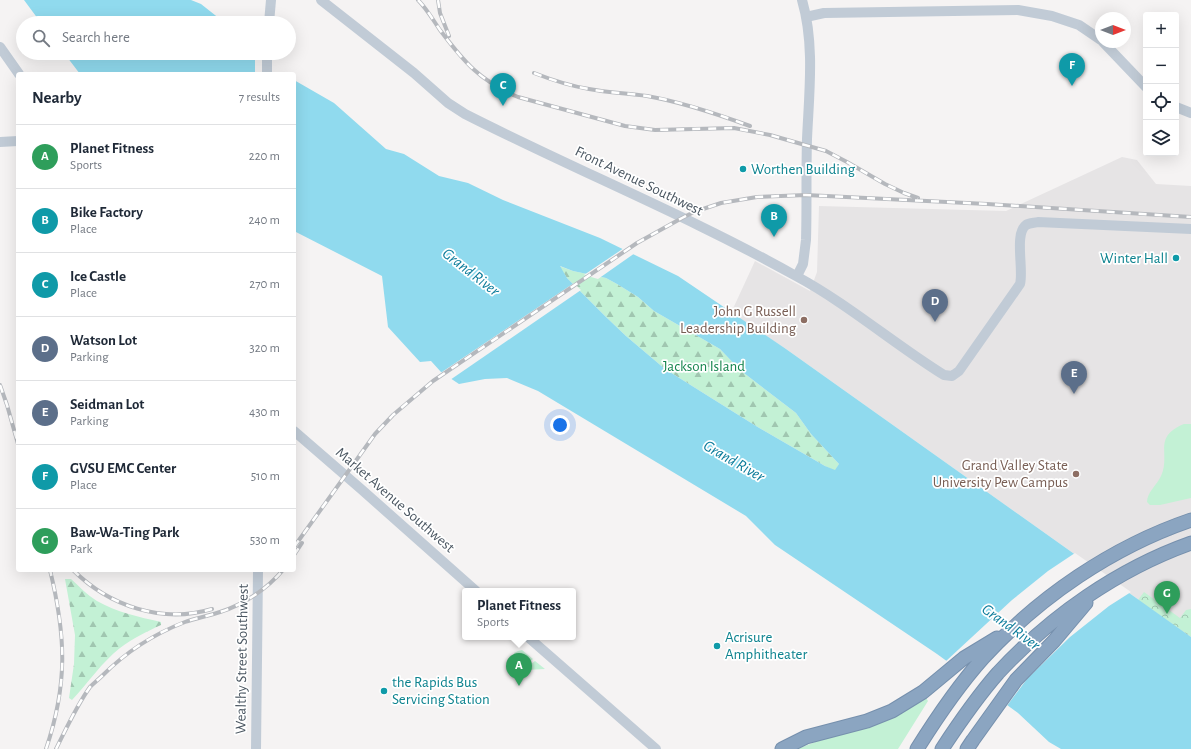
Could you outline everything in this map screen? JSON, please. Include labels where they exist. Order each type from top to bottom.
[{"type":"highway","points":[[917,749],[932,725],[983,658],[1015,627],[1057,592],[1096,565],[1130,546],[1191,520]]},
{"type":"highway","points":[[942,749],[973,704],[998,673],[1036,637],[1075,605],[1098,589],[1144,563],[1191,543]]},
{"type":"highway","points":[[967,749],[1016,680],[1054,641],[1098,589]]},
{"type":"highway","points":[[782,749],[806,737],[867,722],[892,711],[923,692],[964,658],[1015,627]]},
{"type":"street","points":[[270,16],[271,0]]},
{"type":"street","name":"Front Avenue Southwest","points":[[321,0],[414,73],[448,103],[465,114],[624,189],[797,276],[834,299],[944,375],[952,376],[960,371],[1020,284],[1022,271],[1020,244],[1021,234],[1025,226],[1038,222],[1191,229]]},
{"type":"street","points":[[797,276],[805,252],[806,238],[809,76],[809,43],[806,17],[802,0]]},
{"type":"street","points":[[806,17],[824,14],[1018,10],[1052,16],[1079,26],[1095,36]]},
{"type":"street","points":[[0,47],[18,72]]},
{"type":"street","points":[[1109,48],[1143,84]]},
{"type":"street","points":[[267,60],[267,72]]},
{"type":"street","points":[[1179,108],[1191,113]]},
{"type":"street","points":[[0,142],[16,141]]},
{"type":"street","name":"Market Avenue Southwest","points":[[296,433],[362,489],[473,588]]},
{"type":"street","name":"Wealthy Street Southwest","points":[[256,749],[258,572]]},
{"type":"street","points":[[531,640],[656,749]]},
{"type":"shaded area","name":"Grand Valley State University Pew Campus","points":[[1122,157],[1137,160],[1156,184],[1191,186],[1191,637],[786,349],[731,313],[755,261],[810,291],[817,272],[819,206],[1006,211]]},
{"type":"green space","name":"Jackson Island","points":[[559,266],[573,271],[606,278],[638,297],[654,311],[720,349],[740,370],[796,413],[811,434],[839,464],[835,471],[756,426],[665,369],[606,317],[567,278]]},
{"type":"green space","points":[[1184,424],[1191,424],[1191,498],[1160,505],[1150,505],[1147,502],[1147,498],[1161,476],[1164,468],[1165,440],[1174,429]]},
{"type":"green space","points":[[65,579],[71,579],[90,596],[104,605],[128,614],[161,622],[161,625],[125,644],[113,654],[72,700],[69,698],[74,664],[75,635]]},
{"type":"green space","points":[[1144,592],[1180,618],[1186,610],[1191,609],[1191,637],[1138,600]]},
{"type":"green space","points":[[522,650],[533,659],[526,665],[515,667],[514,653]]},
{"type":"green space","points":[[535,661],[545,669],[525,670],[525,669]]},
{"type":"green space","points":[[925,696],[928,701],[898,749],[797,749],[818,741],[874,725]]},
{"type":"water","points":[[24,0],[191,0],[201,4],[216,16],[36,16]]},
{"type":"water","points":[[69,60],[258,60],[279,72],[78,72]]},
{"type":"water","name":"Grand River","points":[[296,81],[334,103],[386,149],[404,154],[439,176],[468,183],[503,200],[600,238],[678,276],[786,349],[1191,637],[1191,749],[1061,749],[1049,742],[1018,713],[937,654],[775,545],[746,516],[538,391],[507,378],[485,379],[459,384],[441,372],[431,361],[420,362],[388,327],[382,276],[296,232]],"holes":[[[560,266],[573,271],[606,278],[638,297],[654,311],[720,349],[740,370],[796,413],[811,434],[839,464],[835,470],[825,466],[756,426],[665,369],[606,317],[567,278]]]},
{"type":"pier","points":[[255,60],[262,60],[280,70],[280,72],[255,72]]},
{"type":"pier","points":[[624,248],[635,253],[598,279],[584,275]]},
{"type":"pier","points":[[574,283],[581,290],[450,380],[439,374]]},
{"type":"pier","points":[[1075,553],[1131,592],[1109,606],[1070,637],[1027,679],[1006,707],[945,662],[1012,600],[1048,571]]},
{"type":"railway","points":[[418,0],[440,30],[474,70],[493,84],[518,97],[625,126],[655,130],[734,128],[770,135],[826,151],[885,184],[918,198]]},
{"type":"railway","points":[[438,0],[440,13],[449,36]]},
{"type":"railway","points":[[534,73],[582,88],[647,96],[686,105],[750,126]]},
{"type":"railway","points":[[296,544],[375,434],[393,415],[433,381],[637,243],[694,212],[721,203],[757,197],[806,195],[987,204],[1191,217]]},
{"type":"railway","points":[[0,385],[16,437]]},
{"type":"railway","points":[[296,552],[302,543]]},
{"type":"railway","points":[[46,749],[58,703],[62,660],[62,639],[50,572]]},
{"type":"railway","points":[[75,572],[87,583],[103,593],[137,609],[156,613],[174,614],[193,613],[212,609]]},
{"type":"railway","points":[[56,749],[76,709],[90,687],[122,658],[141,644],[162,632],[189,621],[229,609],[246,601],[270,584],[281,572]]},
{"type":"place","name":"GVSU EMC Center","points":[[1072,86]]},
{"type":"place","name":"Ice Castle","points":[[503,106]]},
{"type":"place","name":"Worthen Building","points":[[743,169]]},
{"type":"place","name":"Bike Factory","points":[[774,237]]},
{"type":"place","name":"Winter Hall","points":[[1176,258]]},
{"type":"place","name":"John G Russell Leadership Building","points":[[804,320]]},
{"type":"place","name":"Watson Lot","points":[[935,322]]},
{"type":"place","name":"Seidman Lot","points":[[1074,394]]},
{"type":"place","name":"Grand Valley State University Pew Campus","points":[[1076,474]]},
{"type":"place","name":"Baw-Wa-Ting Park","points":[[1167,614]]},
{"type":"place","name":"Acrisure Amphitheater","points":[[717,646]]},
{"type":"place","name":"Planet Fitness","points":[[519,686]]},
{"type":"place","name":"the Rapids Bus Servicing Station","points":[[384,691]]}]
